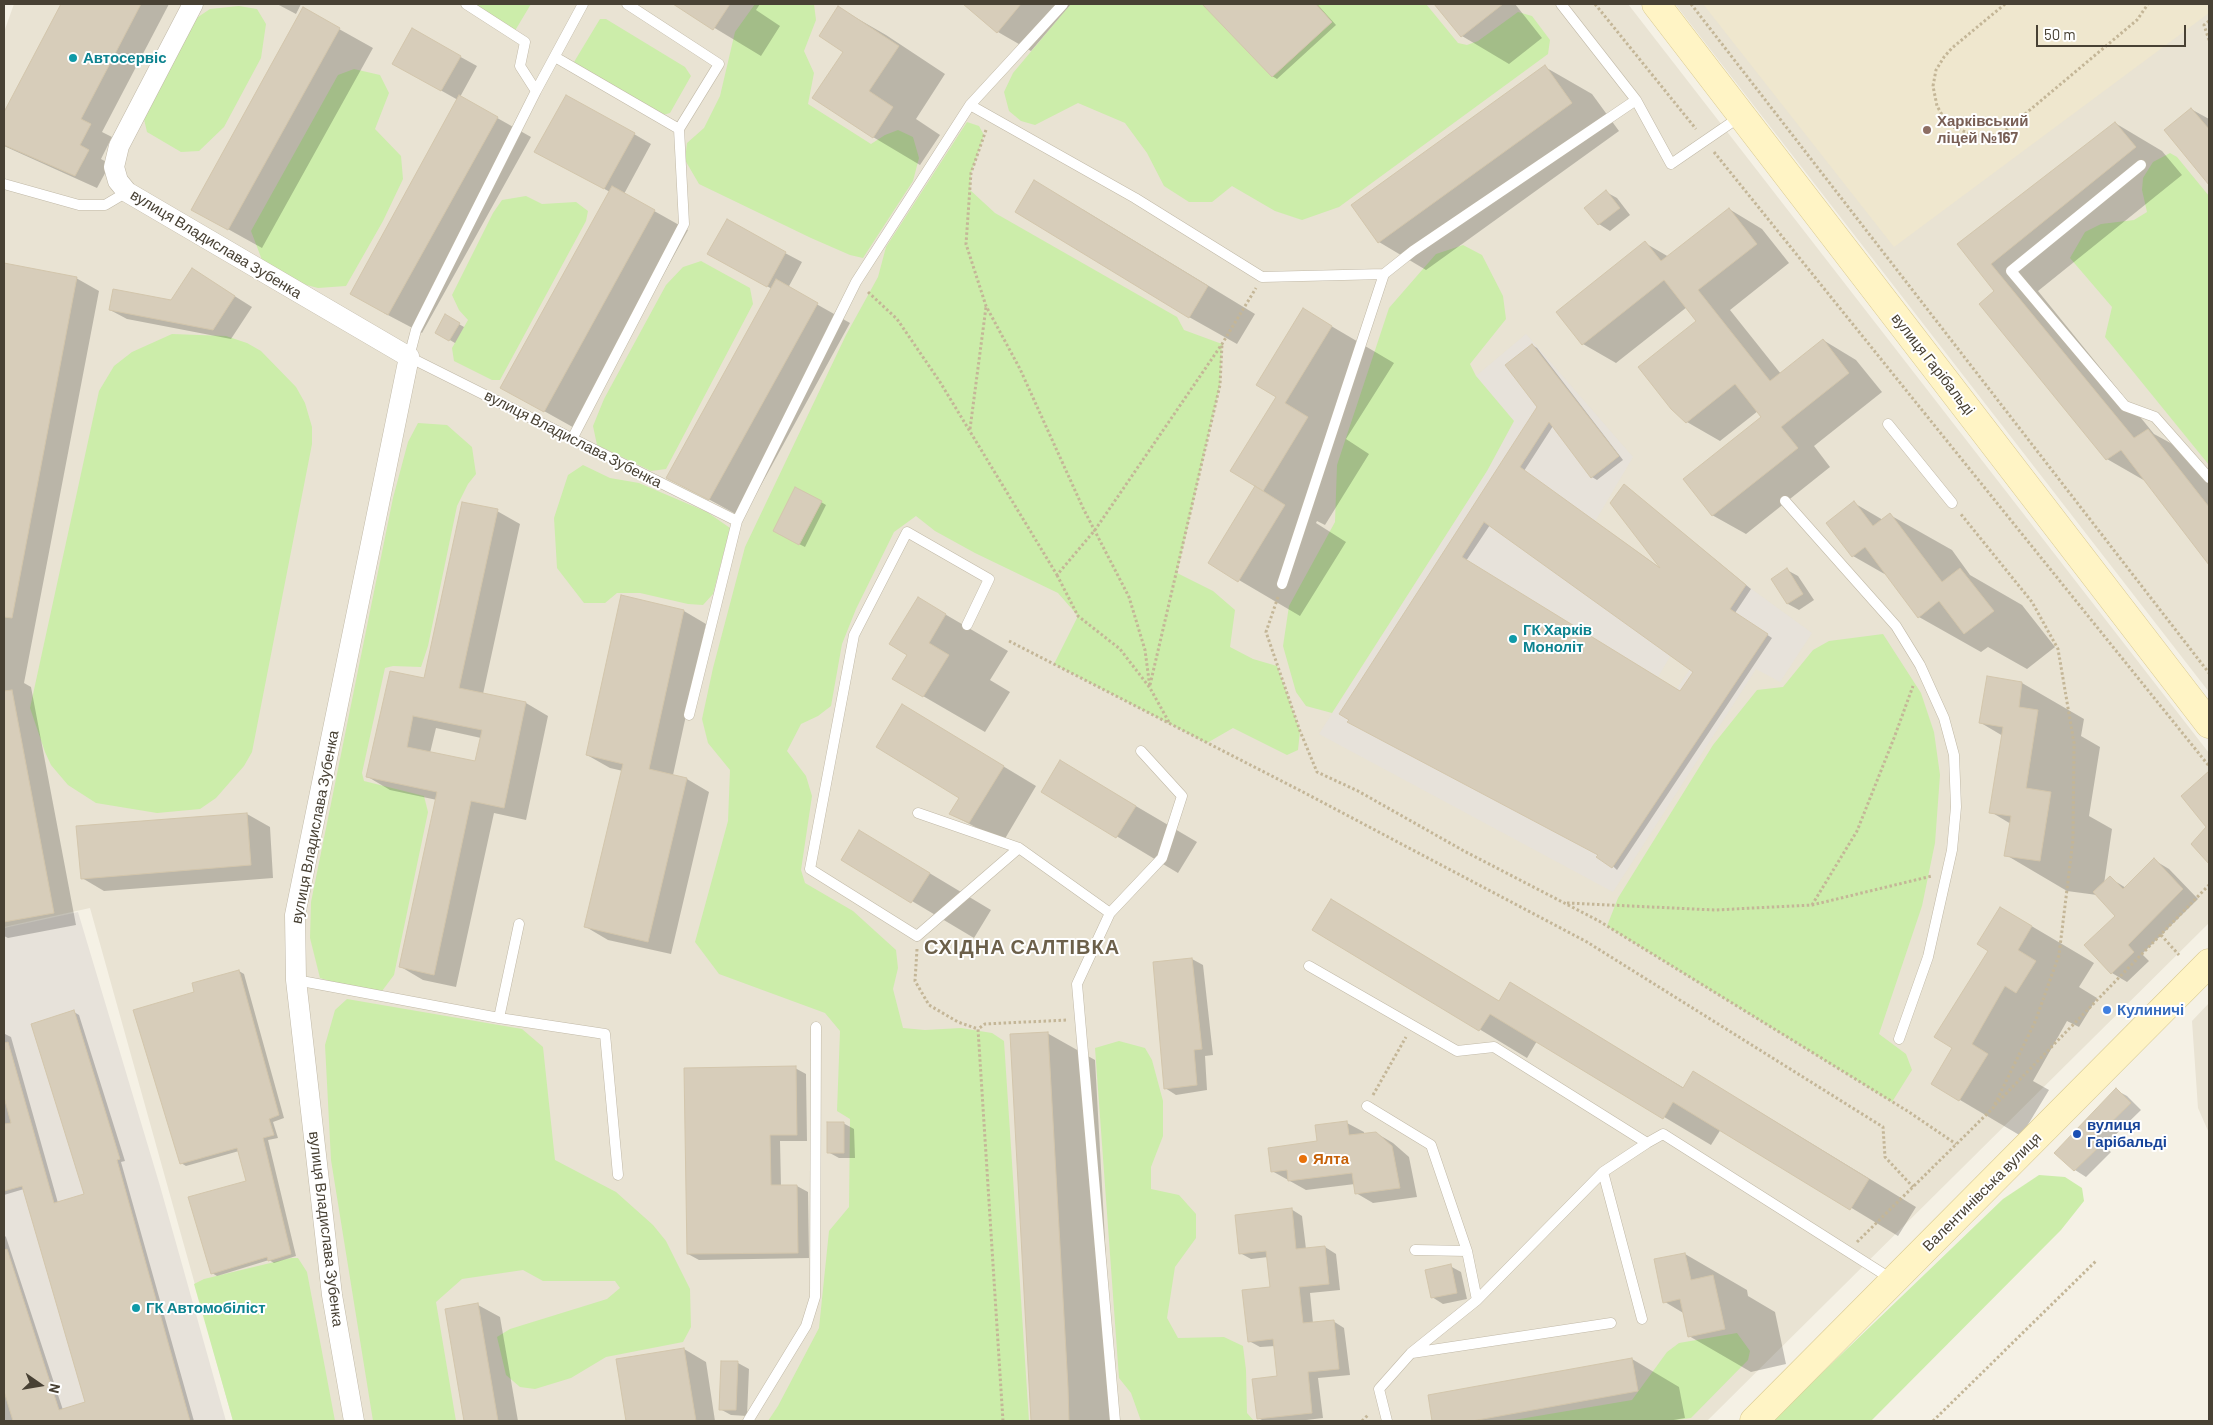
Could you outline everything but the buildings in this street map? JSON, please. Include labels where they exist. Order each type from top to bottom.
[{"type":"street","name":"вулиця Владислава Зубенка","points":[[193,4],[119,146],[115,157],[115,175],[118,181],[127,192],[409,357],[295,915],[296,980],[332,1295],[354,1421]]},
{"type":"street","name":"вулиця Гарібальді","points":[[1656,4],[2206,713]]},
{"type":"street","name":"Валентинівська вулиця","points":[[1754,1421],[2209,963]]},
{"type":"lane","points":[[466,4],[525,42],[520,66],[536,91]]},
{"type":"lane","points":[[409,357],[416,330],[536,91],[583,4]]},
{"type":"lane","points":[[572,439],[684,224],[679,129],[719,64],[627,4]]},
{"type":"lane","points":[[689,715],[737,521],[856,282],[970,105],[1063,4]]},
{"type":"lane","points":[[1560,4],[1636,100],[1671,164],[1742,116]]},
{"type":"lane","points":[[555,57],[679,129]]},
{"type":"lane","points":[[1282,584],[1384,274],[1412,251],[1636,100]]},
{"type":"lane","points":[[970,105],[1135,198],[1262,277],[1384,274]]},
{"type":"lane","points":[[2141,165],[2011,270],[2125,406],[2155,417],[2209,478]]},
{"type":"lane","points":[[4,184],[79,205],[105,205],[127,192]]},
{"type":"lane","name":"вулиця Владислава Зубенка","points":[[409,357],[737,521]]},
{"type":"lane","points":[[1888,424],[1952,503]]},
{"type":"lane","points":[[1785,501],[1896,626],[1920,665],[1944,718],[1954,755],[1956,807],[1952,850],[1928,957],[1899,1039]]},
{"type":"lane","points":[[967,625],[989,579],[908,532],[854,635],[810,869],[917,936],[1019,848]]},
{"type":"lane","points":[[1115,1421],[1077,984],[1110,913],[1162,858],[1182,796],[1141,751]]},
{"type":"lane","points":[[918,813],[1019,848],[1110,913]]},
{"type":"lane","points":[[498,1018],[519,924]]},
{"type":"lane","points":[[1309,966],[1457,1051],[1494,1047],[1646,1143]]},
{"type":"lane","points":[[296,980],[498,1018],[604,1034],[618,1175]]},
{"type":"lane","points":[[748,1421],[806,1326],[815,1297],[816,1027]]},
{"type":"lane","points":[[1367,1106],[1431,1145],[1467,1251],[1476,1300]]},
{"type":"lane","points":[[1387,1421],[1378,1389],[1411,1353],[1476,1300],[1603,1172],[1663,1134],[1894,1280]]},
{"type":"lane","points":[[1603,1172],[1642,1319]]},
{"type":"lane","points":[[1415,1250],[1467,1251]]},
{"type":"lane","points":[[1411,1353],[1611,1323]]},
{"type":"path","points":[[1595,4],[2209,766]]},
{"type":"path","points":[[1691,4],[2209,673]]},
{"type":"path","points":[[2005,4],[1952,48],[1936,70],[1933,86],[1937,106],[1945,120],[1953,127],[1976,136],[1994,135],[2006,130],[2137,20],[2148,4]]},
{"type":"path","points":[[2209,21],[2204,25],[2209,40]]},
{"type":"path","points":[[990,116],[971,172],[966,244],[986,306],[1020,369],[1094,530],[1129,597],[1145,650],[1150,688]]},
{"type":"path","points":[[1057,575],[1094,530],[1222,344],[1262,277]]},
{"type":"path","points":[[856,282],[897,319],[970,431],[1057,575],[1078,616],[1120,649],[1150,688],[1170,724]]},
{"type":"path","points":[[970,431],[986,306]]},
{"type":"path","points":[[1150,688],[1220,385],[1222,344]]},
{"type":"path","points":[[1952,503],[2032,602],[2058,649],[2074,743],[2073,840],[2059,955],[2035,1022],[1993,1108]]},
{"type":"path","points":[[1282,584],[1266,632],[1300,731],[1317,772],[1358,791],[1464,851],[1599,921],[1909,1112],[1956,1144]]},
{"type":"path","points":[[1009,641],[1588,942],[1884,1127],[1885,1158],[1913,1187]]},
{"type":"path","points":[[1812,905],[1857,830],[1894,738],[1920,665]]},
{"type":"path","points":[[1564,902],[1715,910],[1812,905],[1947,872]]},
{"type":"path","points":[[1848,1251],[1993,1108],[2209,885]]},
{"type":"path","points":[[2160,935],[2179,955]]},
{"type":"path","points":[[917,936],[915,981],[929,1005],[958,1022],[978,1029]]},
{"type":"path","points":[[978,1029],[985,1024],[1080,1019]]},
{"type":"path","points":[[1367,1106],[1413,1026]]},
{"type":"path","points":[[978,1029],[1003,1421]]},
{"type":"path","points":[[1933,1421],[2097,1260]]},
{"type":"shaded area","points":[[14,4],[1628,4],[2209,753],[2209,923],[1707,1421],[233,1421],[90,908],[4,927],[4,32]]},
{"type":"shaded area","points":[[1675,4],[2209,4],[2209,692]]},
{"type":"shaded area","name":"Харківський ліцей №167","points":[[1703,4],[2209,4],[2209,13],[1894,247]]},
{"type":"shaded area","points":[[1526,334],[1633,457],[1587,535],[1697,610],[1658,677],[1474,564],[1413,667],[1617,779],[1746,585],[1812,633],[1780,682],[1756,669],[1613,892],[1319,734],[1487,471],[1514,421],[1476,376]]},
{"type":"shaded area","points":[[78,912],[160,1186],[226,1421],[4,1421],[4,928]]},
{"type":"shaded area","points":[[2209,1003],[2209,1133],[2198,1108],[2192,1021]]},
{"type":"green space","points":[[466,4],[531,4],[513,34]]},
{"type":"green space","points":[[755,4],[814,4],[816,20],[804,51],[814,73],[808,104],[871,144],[885,135],[898,130],[913,137],[919,158],[913,181],[863,258],[850,255],[811,238],[699,184],[685,160],[687,143],[704,128],[720,96],[735,32]]},
{"type":"green space","points":[[1071,4],[1426,4],[1458,43],[1467,45],[1478,41],[1518,12],[1532,16],[1550,40],[1548,54],[1339,207],[1302,220],[1275,211],[1232,186],[1212,202],[1189,202],[1164,186],[1147,153],[1125,123],[1078,103],[1035,125],[1021,121],[1009,111],[1004,92],[1013,73]]},
{"type":"green space","points":[[239,6],[257,9],[266,24],[261,58],[224,127],[199,151],[181,152],[147,132],[144,119],[195,19],[210,9]]},
{"type":"green space","points":[[600,19],[606,19],[685,67],[691,76],[670,113],[663,115],[576,66],[574,62]]},
{"type":"green space","points":[[354,69],[380,75],[389,93],[375,129],[401,156],[403,179],[383,221],[346,286],[318,288],[299,283],[262,260],[251,231],[338,75]]},
{"type":"green space","points":[[967,122],[979,126],[984,135],[971,173],[970,190],[995,213],[1177,317],[1184,330],[1222,344],[1220,385],[1177,573],[1213,591],[1235,610],[1230,647],[1253,659],[1277,666],[1300,731],[1298,750],[1287,755],[1233,728],[1207,743],[1054,664],[1078,616],[1058,593],[975,553],[935,531],[916,516],[894,532],[856,609],[842,644],[831,706],[818,716],[801,724],[787,751],[806,776],[812,796],[801,870],[805,883],[853,911],[896,950],[898,968],[893,989],[903,1028],[925,1030],[961,1028],[992,1033],[1004,1041],[1029,1421],[768,1421],[778,1406],[819,1328],[829,1231],[849,1207],[850,1119],[837,1111],[840,1031],[825,1013],[719,974],[695,942],[728,821],[730,770],[708,743],[702,719],[713,668],[745,547],[846,335],[878,277],[886,247]]},
{"type":"green space","points":[[2170,153],[2177,157],[2209,196],[2209,465],[2105,337],[2112,307],[2070,258],[2085,232],[2101,224],[2134,220],[2147,212],[2142,190],[2143,178],[2153,162]]},
{"type":"green space","points":[[526,196],[542,204],[576,202],[588,211],[586,221],[500,380],[492,380],[454,361],[452,348],[468,320],[459,310],[452,295],[493,213],[502,200]]},
{"type":"green space","points":[[1463,245],[1482,255],[1503,296],[1506,319],[1470,364],[1476,376],[1514,421],[1487,471],[1332,713],[1306,706],[1296,692],[1283,646],[1289,606],[1335,522],[1337,465],[1389,308],[1436,254]]},
{"type":"green space","points":[[701,261],[750,288],[753,304],[666,469],[651,471],[597,445],[593,426],[604,399],[666,285],[683,267]]},
{"type":"green space","points":[[172,334],[226,336],[247,343],[261,351],[296,387],[305,403],[312,427],[312,444],[252,752],[244,766],[216,798],[200,809],[157,813],[96,803],[68,785],[51,765],[30,708],[99,391],[114,366],[132,352]]},
{"type":"green space","points":[[418,423],[447,425],[472,447],[476,474],[468,484],[457,506],[428,646],[421,667],[393,666],[385,668],[362,773],[364,781],[424,796],[428,812],[394,975],[382,991],[352,988],[320,978],[310,938],[311,902],[393,498],[408,442]]},
{"type":"green space","points":[[583,465],[610,478],[639,483],[707,512],[730,528],[713,594],[703,605],[688,604],[640,593],[617,593],[605,603],[584,603],[557,568],[554,518],[568,475]]},
{"type":"green space","points":[[1883,634],[1921,693],[1934,732],[1940,775],[1935,843],[1922,906],[1879,1034],[1906,1054],[1912,1070],[1892,1102],[1607,926],[1618,898],[1713,745],[1757,690],[1783,687],[1813,650],[1829,641]]},
{"type":"green space","points":[[347,999],[522,1029],[543,1047],[555,1160],[616,1192],[653,1225],[666,1241],[690,1289],[691,1327],[683,1342],[606,1357],[571,1378],[535,1389],[520,1387],[506,1375],[497,1337],[510,1329],[607,1299],[620,1288],[615,1281],[543,1281],[523,1270],[462,1279],[436,1302],[456,1421],[373,1421],[331,1160],[325,1045],[335,1010]]},
{"type":"green space","points":[[1119,1041],[1145,1048],[1152,1060],[1163,1101],[1163,1136],[1151,1167],[1151,1189],[1179,1195],[1196,1214],[1196,1238],[1175,1267],[1167,1318],[1178,1338],[1224,1337],[1243,1346],[1246,1370],[1247,1413],[1254,1421],[1141,1421],[1131,1393],[1119,1378],[1095,1048]]},
{"type":"green space","points":[[2039,1175],[2065,1177],[2082,1188],[2084,1201],[2061,1230],[1871,1421],[1772,1421],[2003,1199]]},
{"type":"green space","points":[[291,1258],[298,1258],[307,1272],[335,1421],[233,1421],[194,1284],[204,1279]]},
{"type":"green space","points":[[1737,1333],[1750,1351],[1748,1360],[1691,1418],[1669,1421],[1508,1421],[1632,1400],[1667,1352],[1679,1343]]},
{"type":"place","name":"Автосервіс","points":[[73,58]]},
{"type":"place","name":"Харківський ліцей №167","points":[[1927,130]]},
{"type":"place","name":"ГК Харків Моноліт","points":[[1513,639]]},
{"type":"place","name":"Кулиничі","points":[[2107,1010]]},
{"type":"place","name":"вулиця Гарібальді","points":[[2077,1134]]},
{"type":"place","name":"Ялта","points":[[1303,1159]]},
{"type":"place","name":"ГК Автомобіліст","points":[[136,1308]]},
{"type":"district","name":"СХІДНА САЛТІВКА","points":[[1022,947]]}]
